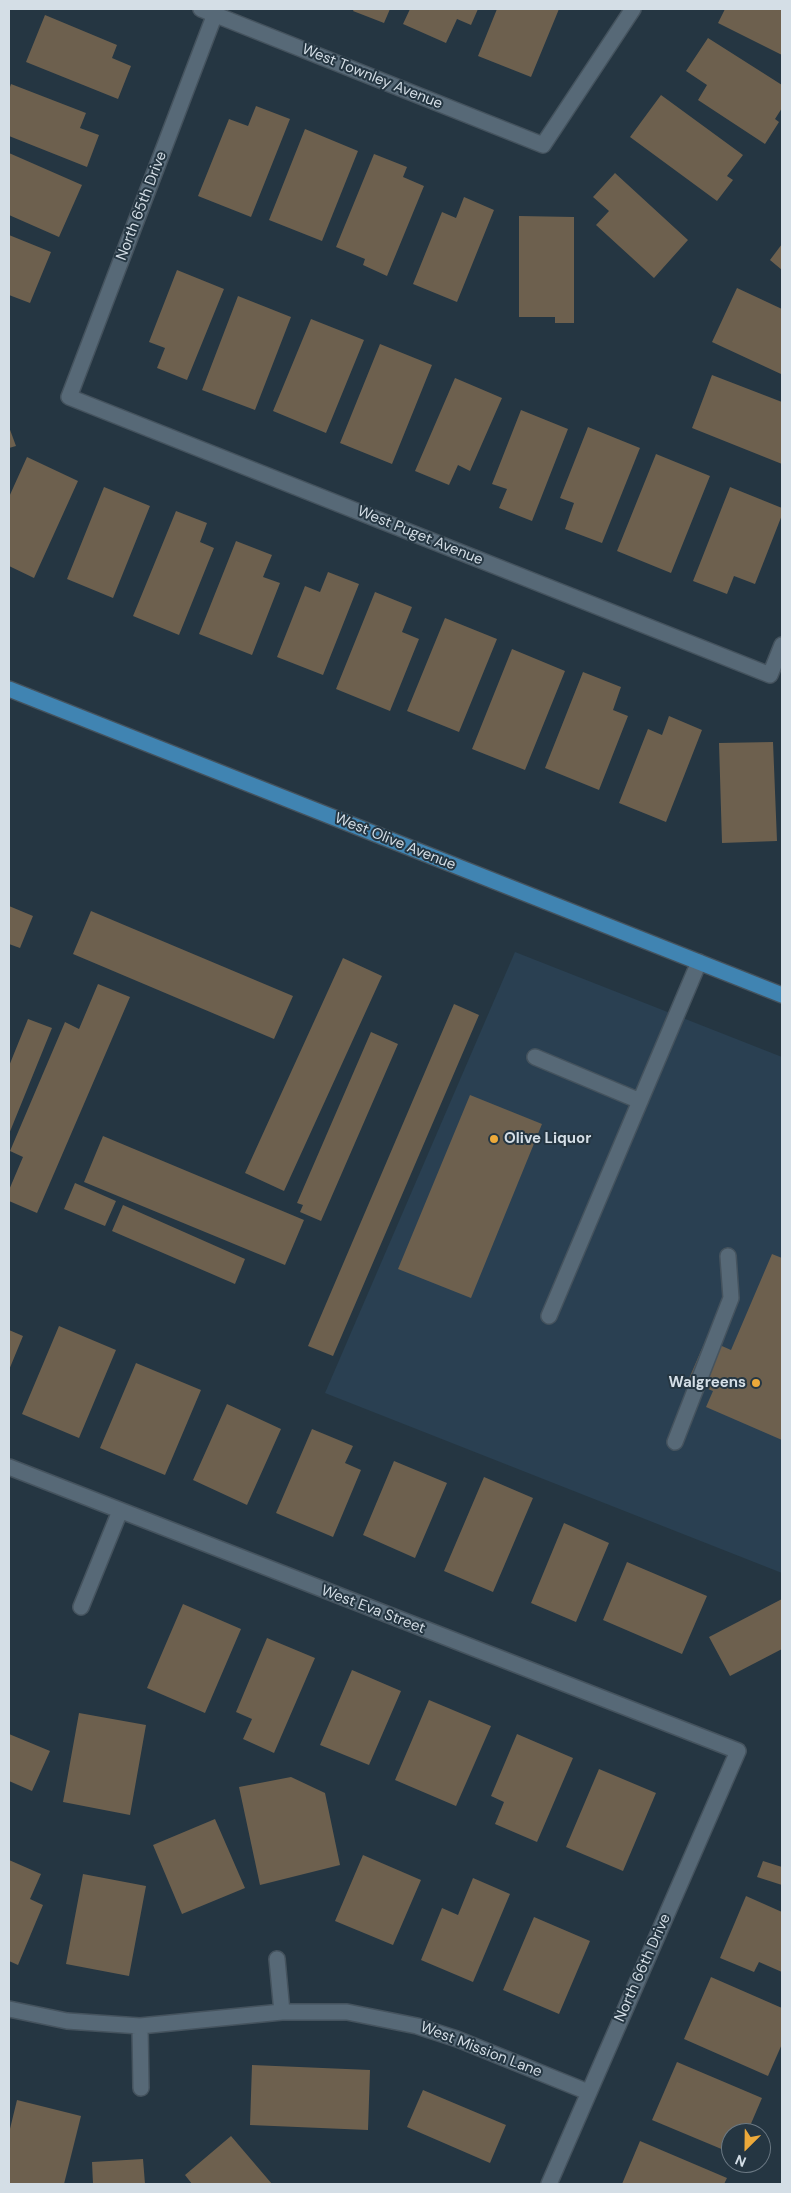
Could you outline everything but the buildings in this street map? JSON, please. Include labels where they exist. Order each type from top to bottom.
[{"type":"main road","name":"West Olive Avenue","points":[[9,689],[782,995]]},
{"type":"street","name":"West Townley Avenue","points":[[208,12],[543,145],[633,9]]},
{"type":"street","name":"North 65th Drive","points":[[69,397],[208,12]]},
{"type":"street","name":"West Puget Avenue","points":[[69,397],[770,675],[782,644]]},
{"type":"street","points":[[549,1316],[699,962]]},
{"type":"street","points":[[535,1057],[640,1101]]},
{"type":"street","points":[[674,1442],[731,1298],[728,1256]]},
{"type":"street","name":"West Eva Street","points":[[9,1467],[738,1751]]},
{"type":"street","points":[[81,1607],[120,1511]]},
{"type":"street","name":"North 66th Drive","points":[[549,2184],[738,1751]]},
{"type":"street","points":[[276,1959],[282,2012]]},
{"type":"street","name":"West Mission Lane","points":[[9,2009],[67,2021],[140,2026],[282,2012],[347,2012],[417,2026],[457,2038],[588,2092]]},
{"type":"street","points":[[140,2026],[141,2088]]},
{"type":"shaded area","points":[[515,952],[782,1057],[782,1573],[325,1393]]},
{"type":"place","name":"Olive Liquor","points":[[494,1139]]},
{"type":"place","name":"Walgreens","points":[[756,1383]]}]
